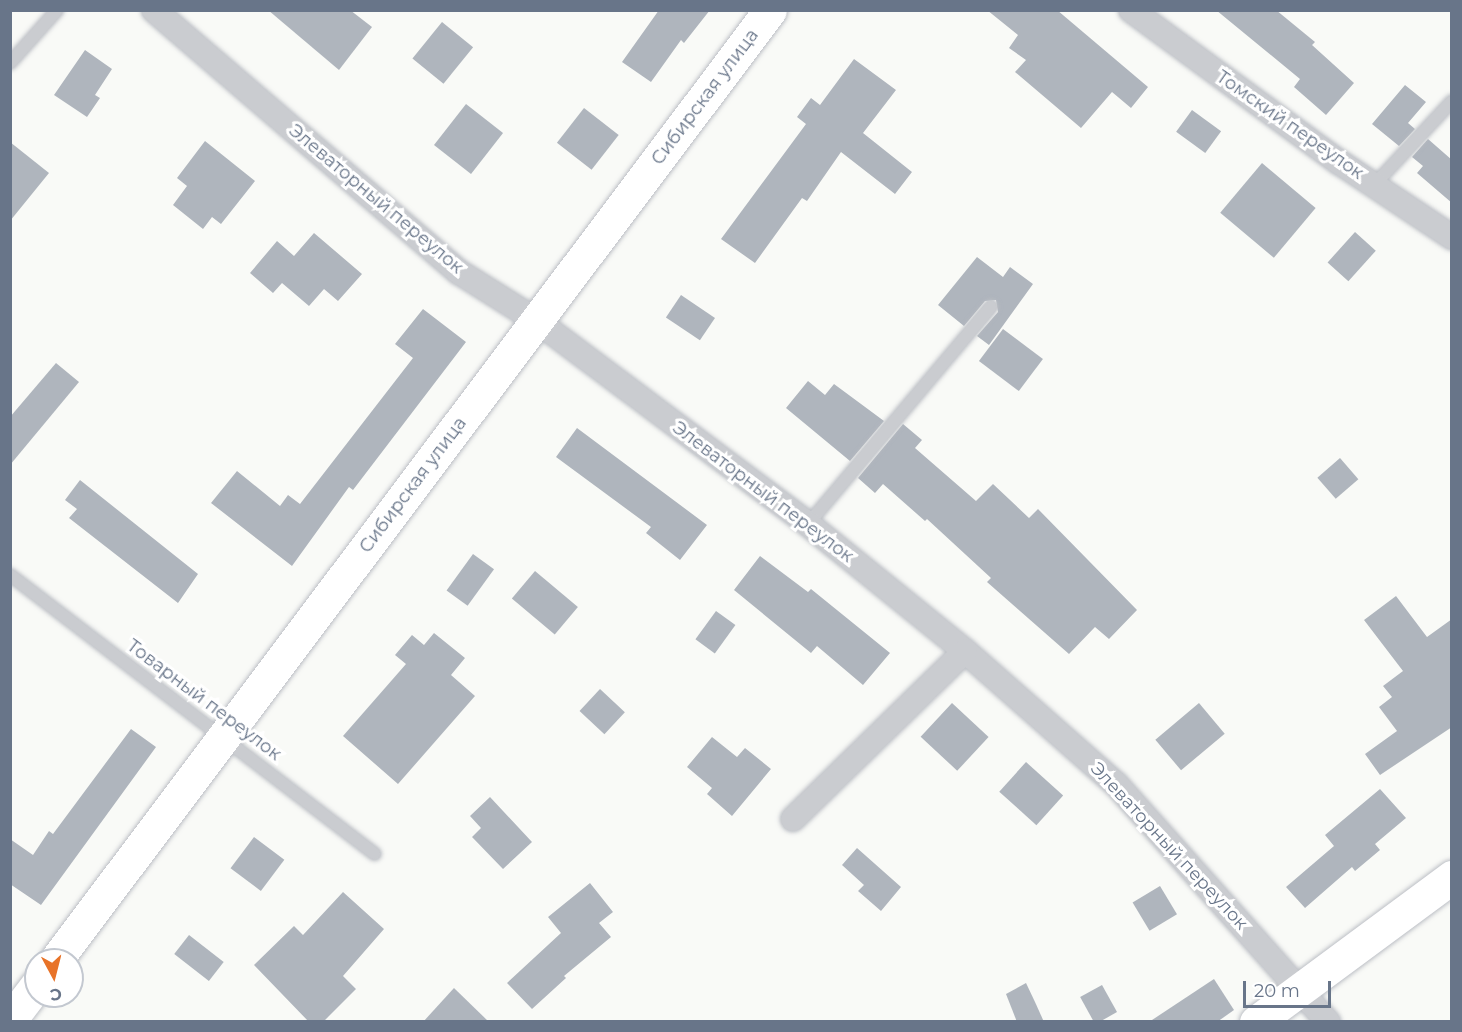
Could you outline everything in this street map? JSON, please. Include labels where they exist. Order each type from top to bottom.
[{"type":"street","name":"Элеваторный переулок","points":[[154,10],[459,272],[537,321],[808,524],[965,651],[1116,784],[1302,988],[1328,1022]]},
{"type":"street","name":"Сибирская улица","points":[[65,948],[770,10]]},
{"type":"street","name":"Томский переулок","points":[[1131,10],[1452,237]]},
{"type":"street","points":[[793,819],[965,651]]},
{"type":"street","points":[[1256,1022],[1452,877]]},
{"type":"street","points":[[10,1020],[24,1002]]},
{"type":"lane","points":[[10,63],[57,10]]},
{"type":"lane","points":[[1375,184],[1452,101]]},
{"type":"lane","points":[[808,524],[991,306]]},
{"type":"lane","name":"Товарный переулок","points":[[10,575],[375,854]]},
{"type":"building","points":[[268,10],[350,10],[372,27],[339,70]]},
{"type":"building","points":[[659,10],[710,10],[684,43],[681,40],[651,82],[622,62]]},
{"type":"building","points":[[987,10],[1057,10],[1148,87],[1131,108],[1112,92],[1081,128],[1015,72],[1026,60],[1009,48],[1018,35]]},
{"type":"building","points":[[1216,10],[1276,10],[1315,42],[1312,45],[1354,83],[1326,115],[1294,87],[1300,79]]},
{"type":"building","points":[[442,22],[473,47],[444,84],[412,59]]},
{"type":"building","points":[[85,50],[112,69],[95,95],[100,98],[87,117],[54,95]]},
{"type":"building","points":[[854,59],[896,90],[863,133],[912,172],[895,194],[841,152],[807,201],[802,198],[755,263],[721,239],[806,124],[797,117],[811,98],[820,105]]},
{"type":"building","points":[[1405,85],[1426,102],[1408,123],[1415,129],[1399,146],[1372,124]]},
{"type":"building","points":[[466,104],[503,133],[471,174],[434,145]]},
{"type":"building","points":[[584,108],[619,135],[592,170],[557,143]]},
{"type":"building","points":[[1192,110],[1221,131],[1205,153],[1176,132]]},
{"type":"building","points":[[1428,139],[1452,160],[1452,203],[1417,173],[1423,166],[1412,157]]},
{"type":"building","points":[[205,141],[255,181],[221,224],[212,217],[203,229],[173,205],[187,186],[177,178]]},
{"type":"building","points":[[10,142],[49,173],[10,221]]},
{"type":"building","points":[[1262,163],[1316,208],[1274,258],[1220,213]]},
{"type":"building","points":[[1355,232],[1376,251],[1348,281],[1328,262]]},
{"type":"building","points":[[314,233],[362,274],[338,301],[324,289],[309,306],[282,283],[273,293],[250,273],[277,241],[294,256]]},
{"type":"building","points":[[977,257],[1003,277],[1010,267],[1033,284],[989,345],[977,336],[998,312],[996,300],[985,301],[964,326],[938,305]]},
{"type":"building","points":[[681,295],[715,318],[700,340],[666,317]]},
{"type":"building","points":[[423,309],[466,342],[353,490],[349,487],[292,566],[211,503],[237,471],[280,506],[288,495],[300,504],[413,358],[395,344]]},
{"type":"building","points":[[1003,329],[1043,359],[1019,391],[979,361]]},
{"type":"building","points":[[56,363],[79,382],[10,465],[10,417]]},
{"type":"building","points":[[808,381],[825,395],[834,384],[884,421],[850,461],[786,408]]},
{"type":"building","points":[[903,424],[922,440],[915,448],[976,501],[993,484],[1029,518],[1038,509],[1137,610],[1109,639],[1095,627],[1069,654],[987,582],[991,578],[927,519],[925,521],[883,484],[875,493],[858,478]]},
{"type":"building","points":[[577,428],[707,525],[680,560],[646,533],[651,527],[556,457]]},
{"type":"building","points":[[1340,458],[1358,479],[1336,499],[1317,478]]},
{"type":"building","points":[[80,480],[198,574],[178,603],[69,518],[77,509],[65,500]]},
{"type":"building","points":[[473,554],[494,569],[468,606],[447,590]]},
{"type":"building","points":[[760,556],[808,592],[811,589],[890,653],[863,685],[817,646],[811,653],[734,590]]},
{"type":"building","points":[[535,571],[578,607],[555,635],[512,599]]},
{"type":"building","points":[[1396,596],[1427,637],[1452,619],[1452,727],[1380,775],[1365,754],[1397,731],[1379,707],[1392,697],[1383,686],[1403,671],[1364,620]]},
{"type":"building","points":[[716,611],[735,625],[715,653],[695,639]]},
{"type":"building","points":[[434,633],[465,658],[451,675],[475,696],[398,784],[343,736],[406,664],[395,655],[412,635],[424,645]]},
{"type":"building","points":[[600,689],[625,712],[604,734],[580,711]]},
{"type":"building","points":[[952,703],[989,737],[957,771],[921,737]]},
{"type":"building","points":[[1199,703],[1225,734],[1181,770],[1155,740]]},
{"type":"building","points":[[131,729],[156,747],[41,905],[10,884],[10,839],[33,855],[49,831],[53,834]]},
{"type":"building","points":[[712,737],[737,757],[745,748],[771,769],[732,816],[707,794],[712,788],[687,767]]},
{"type":"building","points":[[1026,762],[1063,795],[1036,825],[999,792]]},
{"type":"building","points":[[1380,789],[1406,818],[1375,844],[1380,850],[1355,871],[1352,867],[1305,908],[1286,887],[1334,846],[1325,835]]},
{"type":"building","points":[[490,797],[532,842],[503,869],[472,837],[481,828],[470,816]]},
{"type":"building","points":[[254,837],[284,860],[261,891],[231,868]]},
{"type":"building","points":[[857,848],[901,887],[881,911],[858,891],[864,885],[842,865]]},
{"type":"building","points":[[590,883],[613,912],[599,923],[611,937],[564,976],[566,978],[532,1009],[507,983],[561,933],[548,917]]},
{"type":"building","points":[[1160,886],[1177,914],[1150,931],[1133,902]]},
{"type":"building","points":[[343,892],[384,929],[343,976],[356,989],[323,1022],[309,1022],[254,965],[294,926],[303,935]]},
{"type":"building","points":[[189,935],[224,962],[209,981],[174,954]]},
{"type":"building","points":[[1214,979],[1234,1010],[1217,1022],[1149,1022]]},
{"type":"building","points":[[1026,983],[1044,1022],[1017,1022],[1006,994]]},
{"type":"building","points":[[1102,985],[1117,1012],[1099,1022],[1094,1022],[1080,997]]},
{"type":"building","points":[[454,988],[489,1022],[423,1022]]}]
